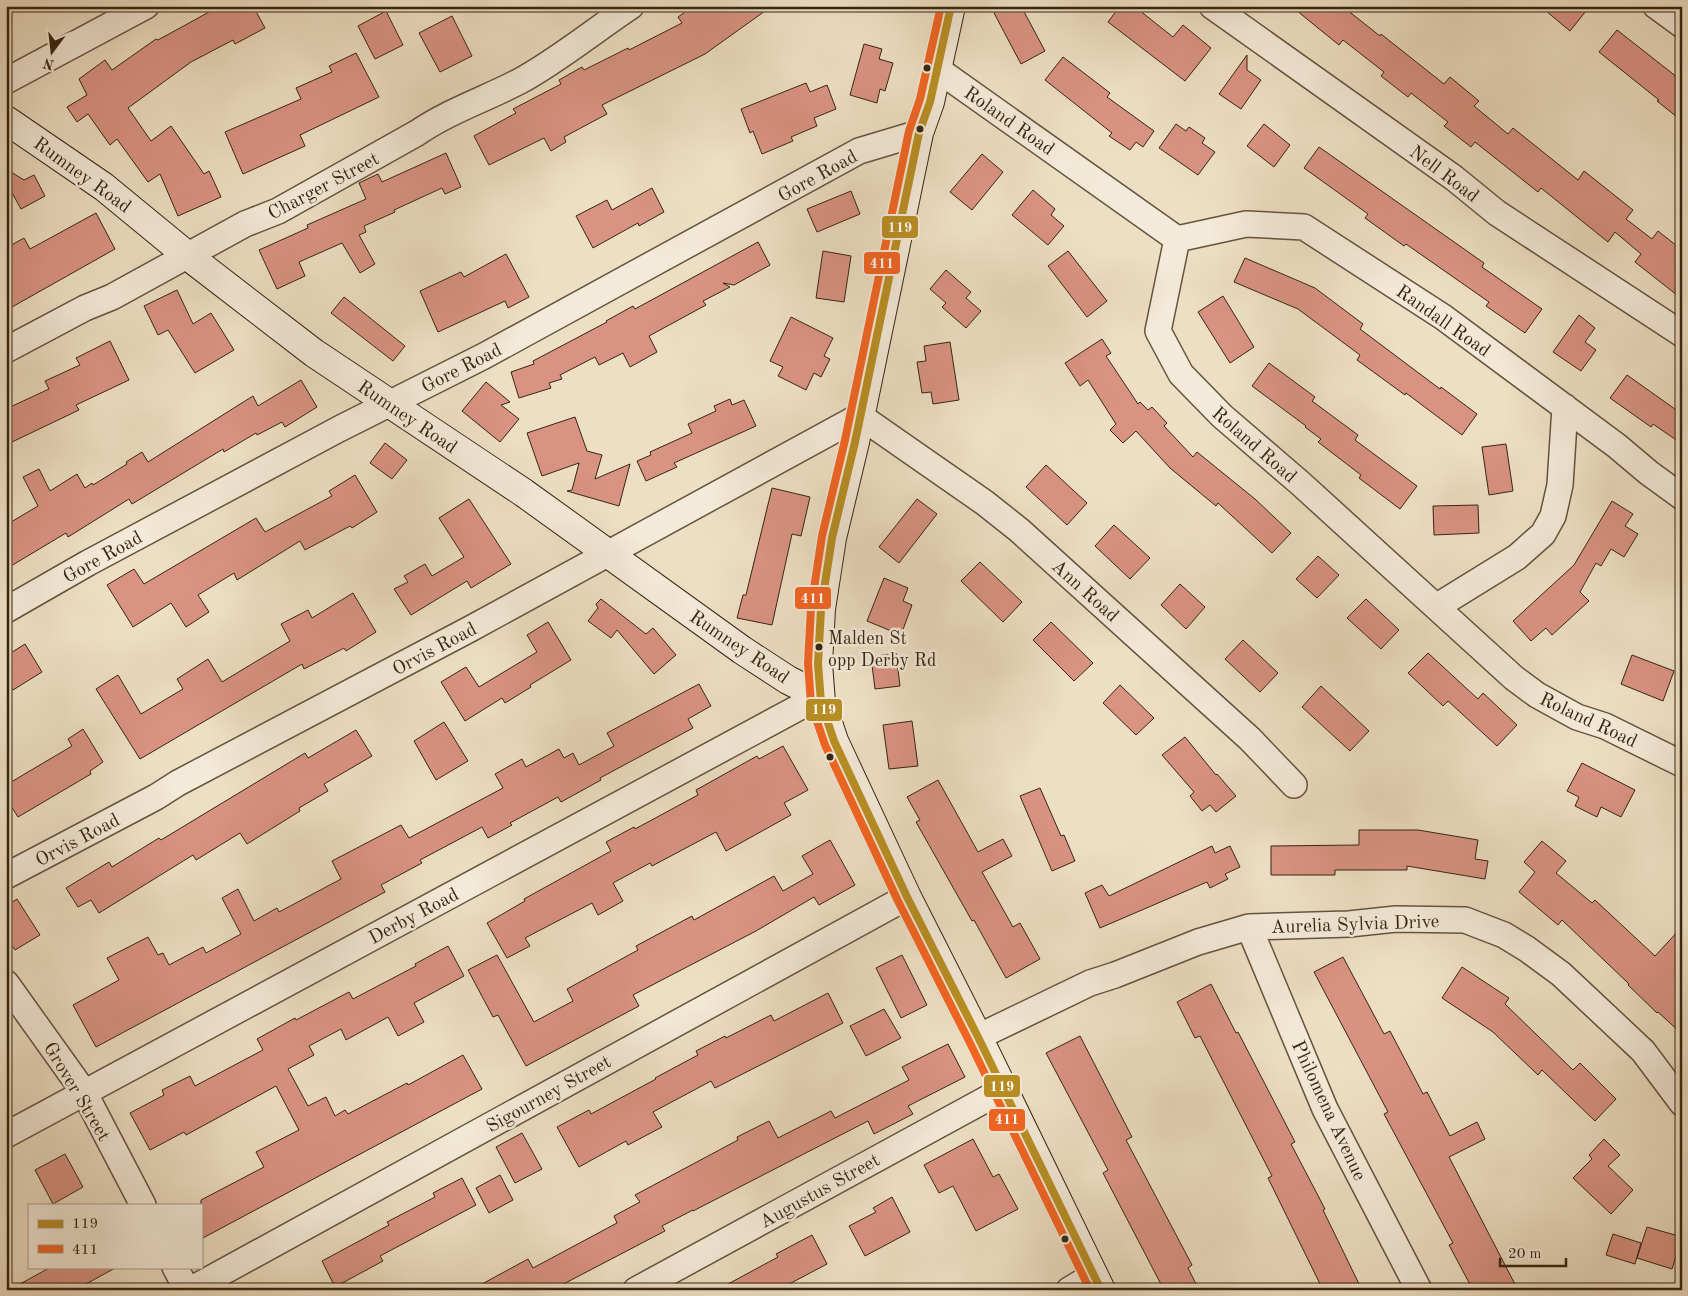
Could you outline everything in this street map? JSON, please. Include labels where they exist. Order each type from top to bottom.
[{"type":"street","points":[[6,81],[146,6]]},
{"type":"street","name":"Charger Street","points":[[6,350],[85,308],[112,297],[245,224],[278,211],[417,133],[436,120],[519,81],[632,6]]},
{"type":"street","points":[[951,6],[930,102],[919,133],[884,307],[834,530],[821,610],[818,664],[820,702],[834,741],[907,897],[978,1037],[1002,1090],[1097,1282],[1069,1290]]},
{"type":"street","name":"Nell Road","points":[[1212,6],[1454,178],[1497,213],[1682,334]]},
{"type":"street","points":[[1656,6],[1682,25]]},
{"type":"street","name":"Roland Road","points":[[938,69],[1177,238],[1158,332],[1181,374],[1222,416],[1300,483],[1514,678],[1537,695],[1577,717],[1605,726],[1682,764]]},
{"type":"street","name":"Rumney Road","points":[[6,120],[104,187],[188,256],[314,353],[524,493],[742,650],[788,680],[820,696]]},
{"type":"street","name":"Gore Road","points":[[6,610],[95,559],[339,429],[484,356],[859,151],[919,133]]},
{"type":"street","name":"Randall Road","points":[[1177,238],[1246,224],[1304,227],[1443,317],[1565,407],[1682,497]]},
{"type":"street","points":[[1436,607],[1517,557],[1543,534],[1553,516],[1560,485],[1565,407]]},
{"type":"street","name":"Orvis Road","points":[[6,876],[470,629],[860,416]]},
{"type":"street","name":"Ann Road","points":[[860,416],[985,503],[1019,530],[1250,739],[1294,785]]},
{"type":"street","name":"Derby Road","points":[[6,1135],[820,696]]},
{"type":"street","name":"Sigourney Street","points":[[188,1290],[907,897]]},
{"type":"street","name":"Aurelia Sylvia Drive","points":[[978,1037],[1090,983],[1198,942],[1248,927],[1349,924],[1396,920],[1465,920],[1504,935],[1561,974],[1643,1051],[1682,1103]]},
{"type":"street","name":"Philomena Avenue","points":[[1248,927],[1325,1109],[1419,1290]]},
{"type":"street","name":"Grover Street","points":[[6,983],[84,1092],[141,1204]]},
{"type":"street","name":"Augustus Street","points":[[636,1290],[1002,1090]]},
{"type":"street","points":[[176,1268],[188,1290]]},
{"type":"building","points":[[220,6],[253,6],[265,28],[235,44],[233,40],[191,62],[128,108],[151,141],[171,126],[204,174],[209,171],[221,197],[178,216],[160,174],[148,182],[117,139],[110,145],[88,114],[77,122],[67,107],[87,95],[79,79],[105,60],[112,70],[156,39],[158,40]]},
{"type":"building","points":[[694,6],[772,6],[705,54],[602,105],[607,114],[564,137],[566,142],[551,151],[544,138],[489,165],[474,136],[516,113],[513,109],[561,84],[559,80],[582,67],[584,70],[682,23],[678,17]]},
{"type":"building","points":[[1006,6],[1021,6],[1045,51],[1021,64],[994,13]]},
{"type":"building","points":[[1120,6],[1134,6],[1173,37],[1183,25],[1211,48],[1185,81],[1108,22]]},
{"type":"building","points":[[1291,6],[1342,6],[1444,84],[1450,77],[1479,101],[1474,106],[1508,134],[1513,128],[1578,180],[1584,171],[1633,210],[1626,219],[1652,239],[1658,231],[1682,250],[1682,299],[1635,262],[1641,254],[1615,232],[1608,242],[1541,188],[1538,192],[1475,142],[1471,147],[1444,126],[1448,122],[1411,93],[1408,97],[1381,76],[1384,72],[1343,40],[1339,45]]},
{"type":"building","points":[[1540,6],[1590,6],[1570,31]]},
{"type":"building","points":[[386,11],[403,45],[375,59],[358,26]]},
{"type":"building","points":[[452,16],[472,56],[440,72],[419,33]]},
{"type":"building","points":[[1617,30],[1682,81],[1682,121],[1599,52]]},
{"type":"building","points":[[864,44],[882,49],[879,59],[893,63],[885,91],[880,89],[877,103],[850,95]]},
{"type":"building","points":[[356,53],[379,97],[300,135],[305,146],[243,174],[225,132],[301,99],[296,88],[332,72],[329,66]]},
{"type":"building","points":[[1247,55],[1247,70],[1261,80],[1241,109],[1219,94]]},
{"type":"building","points":[[1063,57],[1110,93],[1107,97],[1154,131],[1143,147],[1136,142],[1130,150],[1109,136],[1112,133],[1045,80]]},
{"type":"building","points":[[806,83],[810,92],[827,85],[836,109],[814,118],[817,126],[791,137],[793,141],[762,154],[753,131],[750,133],[741,109]]},
{"type":"building","points":[[1176,124],[1186,131],[1189,127],[1205,138],[1202,143],[1215,152],[1198,175],[1159,148]]},
{"type":"building","points":[[1264,124],[1290,145],[1274,167],[1247,146]]},
{"type":"building","points":[[1319,147],[1484,263],[1482,267],[1542,309],[1525,333],[1486,306],[1489,302],[1365,218],[1368,214],[1304,168]]},
{"type":"building","points":[[446,153],[461,187],[445,194],[442,188],[364,226],[366,232],[359,235],[375,264],[360,273],[342,243],[299,262],[305,276],[277,289],[259,250],[308,228],[307,225],[366,199],[359,183],[378,174],[382,182]]},
{"type":"building","points":[[982,154],[1003,172],[972,210],[950,192]]},
{"type":"building","points":[[6,169],[24,180],[34,175],[45,196],[21,209],[6,182]]},
{"type":"building","points":[[652,188],[664,212],[639,226],[638,223],[593,248],[576,216],[607,200],[612,210]]},
{"type":"building","points":[[1033,190],[1055,209],[1051,215],[1064,226],[1048,245],[1012,215]]},
{"type":"building","points":[[851,191],[860,214],[817,232],[807,209]]},
{"type":"building","points":[[96,213],[115,249],[12,307],[6,297],[6,248],[24,238],[30,249]]},
{"type":"building","points":[[758,242],[770,265],[734,285],[723,283],[730,287],[703,301],[706,305],[649,336],[657,352],[630,367],[623,353],[599,365],[595,357],[560,375],[562,379],[549,383],[551,388],[519,398],[511,372],[534,364],[533,361],[633,306],[635,309]]},
{"type":"building","points":[[823,251],[851,256],[844,302],[816,298]]},
{"type":"building","points":[[1068,251],[1107,301],[1087,317],[1048,266]]},
{"type":"building","points":[[506,254],[529,297],[508,308],[505,301],[438,332],[420,291],[461,272],[464,277]]},
{"type":"building","points":[[1245,258],[1315,288],[1363,324],[1360,329],[1440,389],[1441,387],[1477,414],[1462,435],[1406,393],[1405,395],[1357,360],[1360,355],[1298,309],[1234,282]]},
{"type":"building","points":[[946,270],[971,292],[966,298],[981,311],[966,328],[942,307],[946,303],[930,289]]},
{"type":"building","points":[[177,290],[193,324],[211,313],[234,350],[195,373],[168,330],[158,335],[144,306]]},
{"type":"building","points":[[1223,296],[1254,347],[1230,363],[1198,312]]},
{"type":"building","points":[[344,297],[405,346],[393,361],[331,313]]},
{"type":"building","points":[[1579,315],[1595,328],[1585,342],[1596,350],[1581,371],[1553,352]]},
{"type":"building","points":[[791,317],[833,338],[824,356],[830,359],[821,377],[814,373],[806,390],[778,376],[783,367],[770,361]]},
{"type":"building","points":[[1102,339],[1111,353],[1106,356],[1138,404],[1140,402],[1148,410],[1152,407],[1167,423],[1164,426],[1193,457],[1197,452],[1255,499],[1291,533],[1272,553],[1218,503],[1216,506],[1170,468],[1136,431],[1123,443],[1110,430],[1116,424],[1088,380],[1080,386],[1065,363]]},
{"type":"building","points":[[110,341],[129,380],[76,405],[79,410],[12,442],[6,430],[6,409],[49,389],[45,381],[80,365],[76,358]]},
{"type":"building","points":[[950,342],[959,400],[933,404],[931,392],[922,393],[917,362],[926,361],[924,346]]},
{"type":"building","points":[[1269,363],[1315,397],[1312,401],[1358,435],[1355,440],[1417,486],[1400,509],[1359,478],[1361,475],[1318,442],[1321,439],[1306,426],[1252,386]]},
{"type":"building","points":[[1627,375],[1682,414],[1682,444],[1653,424],[1651,427],[1610,398]]},
{"type":"building","points":[[301,380],[317,407],[285,427],[282,422],[257,435],[256,433],[224,452],[223,449],[132,504],[129,499],[68,537],[66,533],[6,569],[6,525],[38,506],[23,477],[39,469],[50,491],[77,474],[85,488],[127,464],[126,462],[142,452],[148,462],[253,396],[258,406]]},
{"type":"building","points":[[486,382],[510,402],[501,405],[519,419],[500,442],[462,411]]},
{"type":"building","points":[[730,399],[732,405],[744,400],[756,426],[674,463],[677,467],[646,481],[637,461],[651,455],[650,452],[692,433],[688,424],[716,411],[714,406]]},
{"type":"building","points":[[575,417],[587,451],[602,455],[595,479],[630,464],[619,506],[567,491],[572,490],[579,463],[542,476],[527,433]]},
{"type":"building","points":[[385,443],[407,460],[392,479],[370,463]]},
{"type":"building","points":[[1506,444],[1513,491],[1489,495],[1482,447]]},
{"type":"building","points":[[1046,465],[1087,503],[1067,525],[1026,487]]},
{"type":"building","points":[[355,475],[377,512],[352,528],[350,526],[305,550],[300,541],[237,580],[234,573],[198,595],[209,612],[186,627],[171,603],[133,627],[107,585],[134,569],[144,584],[256,518],[265,532],[332,496],[329,491]]},
{"type":"building","points":[[772,488],[810,497],[801,536],[792,534],[772,625],[737,618],[743,595],[746,595]]},
{"type":"building","points":[[469,499],[511,564],[471,588],[467,581],[411,615],[394,589],[408,582],[404,576],[425,564],[432,576],[464,557],[439,518]]},
{"type":"building","points":[[917,499],[937,514],[899,563],[879,547]]},
{"type":"building","points":[[1612,501],[1633,514],[1625,526],[1638,534],[1624,557],[1611,549],[1601,566],[1596,563],[1580,592],[1589,601],[1552,635],[1546,628],[1531,641],[1513,621],[1574,565]]},
{"type":"building","points":[[1478,505],[1479,533],[1434,535],[1433,506]]},
{"type":"building","points":[[1114,525],[1150,558],[1130,579],[1095,546]]},
{"type":"building","points":[[1318,556],[1339,575],[1317,598],[1296,579]]},
{"type":"building","points":[[980,562],[1022,602],[1003,622],[961,581]]},
{"type":"building","points":[[884,578],[908,588],[903,601],[912,605],[901,635],[867,621]]},
{"type":"building","points":[[1180,584],[1205,607],[1186,629],[1161,605]]},
{"type":"building","points":[[353,593],[376,632],[346,651],[344,648],[304,669],[302,664],[140,759],[96,689],[118,675],[141,714],[183,689],[177,679],[208,659],[222,682],[290,641],[281,624],[308,610],[312,618]]},
{"type":"building","points":[[601,599],[646,634],[653,628],[676,655],[654,674],[617,630],[611,638],[588,621],[598,608],[596,604]]},
{"type":"building","points":[[1366,599],[1399,630],[1381,649],[1347,618]]},
{"type":"building","points":[[548,622],[571,660],[505,703],[502,698],[465,721],[441,682],[466,667],[479,687],[537,652],[527,635]]},
{"type":"building","points":[[1051,622],[1093,663],[1074,681],[1033,640]]},
{"type":"building","points":[[1243,640],[1278,673],[1260,692],[1225,659]]},
{"type":"building","points":[[25,644],[42,672],[13,690],[6,679],[6,656]]},
{"type":"building","points":[[896,653],[900,686],[875,689],[871,657]]},
{"type":"building","points":[[1428,653],[1478,699],[1483,693],[1517,725],[1497,746],[1448,701],[1443,706],[1408,673]]},
{"type":"building","points":[[1632,655],[1674,671],[1663,701],[1621,684]]},
{"type":"building","points":[[699,684],[711,706],[688,719],[693,728],[600,778],[601,780],[561,802],[558,797],[510,823],[512,825],[488,838],[482,827],[420,860],[422,863],[381,885],[385,892],[96,1047],[73,1005],[119,980],[107,958],[148,937],[158,955],[163,953],[169,965],[203,947],[206,953],[241,934],[222,898],[238,889],[254,921],[277,908],[279,912],[341,879],[332,861],[401,825],[409,838],[503,788],[495,774],[522,759],[526,767],[559,749],[564,758],[573,753],[579,765],[614,746],[607,733]]},
{"type":"building","points":[[1120,685],[1154,718],[1136,735],[1103,703]]},
{"type":"building","points":[[1321,686],[1369,731],[1350,751],[1302,707]]},
{"type":"building","points":[[912,721],[918,766],[889,769],[883,725]]},
{"type":"building","points":[[444,722],[468,761],[436,780],[414,741]]},
{"type":"building","points":[[83,729],[103,762],[90,771],[91,774],[18,817],[6,798],[6,785],[72,746],[68,739]]},
{"type":"building","points":[[356,730],[372,756],[324,784],[328,791],[299,808],[300,811],[247,844],[240,833],[196,860],[193,855],[99,913],[91,900],[78,907],[66,888],[109,862],[112,867],[159,838],[161,840],[305,753],[308,758]]},
{"type":"building","points":[[1185,737],[1236,796],[1216,812],[1210,805],[1202,811],[1190,796],[1194,792],[1162,755]]},
{"type":"building","points":[[783,746],[808,790],[784,803],[791,815],[726,851],[716,832],[652,866],[650,863],[613,883],[623,901],[598,915],[592,903],[525,938],[530,946],[507,958],[487,923],[525,901],[524,899],[611,851],[606,842],[634,827],[635,829],[698,795],[696,790],[757,756],[759,759]]},
{"type":"building","points":[[1582,763],[1635,790],[1621,817],[1601,807],[1597,817],[1575,806],[1579,797],[1567,791]]},
{"type":"building","points":[[938,780],[978,852],[1003,839],[1012,856],[982,872],[1013,927],[1020,923],[1040,959],[1006,978],[916,822],[920,820],[907,797]]},
{"type":"building","points":[[1040,788],[1061,836],[1064,835],[1075,861],[1052,871],[1020,796]]},
{"type":"building","points":[[1359,830],[1418,830],[1478,840],[1475,859],[1488,861],[1485,879],[1407,866],[1407,870],[1335,870],[1335,875],[1271,875],[1271,846],[1359,845]]},
{"type":"building","points":[[830,840],[855,885],[819,905],[814,897],[756,931],[633,995],[639,1006],[526,1066],[498,1015],[493,1017],[468,970],[497,955],[534,1022],[573,1001],[567,989],[638,950],[636,946],[692,916],[694,920],[774,876],[783,891],[813,874],[802,856]]},
{"type":"building","points":[[1542,841],[1566,861],[1556,873],[1592,903],[1595,900],[1655,956],[1682,927],[1682,1034],[1657,1013],[1562,920],[1558,925],[1519,892],[1535,872],[1524,862]]},
{"type":"building","points":[[1212,846],[1215,853],[1230,846],[1240,867],[1225,874],[1228,879],[1210,888],[1207,882],[1100,928],[1085,893],[1102,885],[1109,896]]},
{"type":"building","points":[[17,899],[40,935],[15,950],[6,937],[6,906]]},
{"type":"building","points":[[448,946],[464,976],[414,1003],[424,1022],[398,1036],[388,1017],[346,1040],[341,1029],[309,1046],[314,1055],[288,1069],[308,1106],[326,1097],[335,1116],[345,1110],[348,1114],[407,1083],[408,1085],[463,1055],[482,1089],[202,1238],[201,1200],[264,1167],[256,1152],[299,1130],[276,1086],[186,1135],[184,1132],[150,1150],[130,1113],[164,1095],[162,1090],[190,1076],[195,1086],[263,1050],[257,1039],[295,1018],[296,1020],[349,992],[353,999],[416,966],[415,964]]},
{"type":"building","points":[[902,955],[927,1005],[901,1018],[876,968]]},
{"type":"building","points":[[1343,957],[1384,1034],[1390,1031],[1423,1094],[1427,1092],[1450,1136],[1477,1122],[1485,1139],[1449,1157],[1518,1290],[1473,1290],[1449,1245],[1453,1243],[1384,1114],[1388,1112],[1314,972]]},
{"type":"building","points":[[1462,967],[1509,998],[1505,1004],[1573,1070],[1580,1063],[1616,1099],[1595,1121],[1542,1070],[1538,1075],[1493,1032],[1442,998]]},
{"type":"building","points":[[1211,984],[1295,1142],[1291,1144],[1325,1209],[1323,1210],[1362,1290],[1323,1290],[1268,1178],[1272,1176],[1200,1036],[1195,1038],[1177,1002]]},
{"type":"building","points":[[828,993],[843,1023],[715,1088],[711,1081],[653,1112],[662,1127],[628,1145],[626,1141],[579,1167],[557,1127],[589,1110],[591,1114],[656,1079],[698,1055],[696,1051],[725,1036],[726,1038],[771,1015],[774,1021]]},
{"type":"building","points":[[884,1009],[901,1038],[866,1056],[850,1026]]},
{"type":"building","points":[[1080,1036],[1132,1137],[1126,1140],[1192,1265],[1188,1268],[1199,1290],[1164,1290],[1103,1173],[1108,1170],[1046,1053]]},
{"type":"building","points":[[948,1044],[965,1077],[908,1106],[913,1114],[874,1134],[868,1121],[662,1226],[665,1231],[552,1290],[471,1290],[528,1259],[533,1268],[617,1223],[614,1216],[640,1202],[635,1195],[738,1140],[737,1137],[769,1121],[778,1138],[831,1111],[835,1118],[909,1080],[902,1067]]},
{"type":"building","points":[[522,1133],[542,1169],[515,1183],[496,1147]]},
{"type":"building","points":[[973,1139],[993,1177],[999,1174],[1018,1209],[976,1231],[953,1186],[939,1193],[924,1165]]},
{"type":"building","points":[[1604,1139],[1620,1155],[1608,1166],[1633,1190],[1611,1214],[1573,1178],[1592,1159],[1589,1155]]},
{"type":"building","points":[[65,1154],[83,1187],[53,1204],[35,1170]]},
{"type":"building","points":[[500,1175],[513,1200],[489,1213],[476,1188]]},
{"type":"building","points":[[462,1178],[476,1205],[380,1256],[383,1261],[335,1287],[322,1261],[389,1225],[387,1222],[435,1197],[433,1193]]},
{"type":"building","points":[[892,1197],[910,1232],[865,1256],[849,1226],[876,1212],[873,1208]]},
{"type":"building","points":[[1647,1227],[1682,1237],[1672,1269],[1637,1258]]},
{"type":"building","points":[[1613,1234],[1641,1243],[1635,1264],[1606,1255]]},
{"type":"building","points":[[812,1235],[827,1264],[778,1290],[717,1290],[778,1257],[776,1254]]},
{"type":"building","points":[[49,1268],[115,1268],[75,1290],[9,1290]]},
{"type":"transit line","name":"411","points":[[941,6],[920,99],[909,131],[845,440],[822,536],[811,608],[808,663],[811,704],[825,745],[898,901],[969,1041],[1090,1290]]},
{"type":"transit line","name":"119","points":[[951,6],[930,102],[919,133],[855,442],[832,538],[821,609],[818,664],[821,702],[834,741],[907,897],[978,1037],[1101,1290]]},
{"type":"place","name":"Malden St opp Derby Rd","points":[[819,647]]}]
